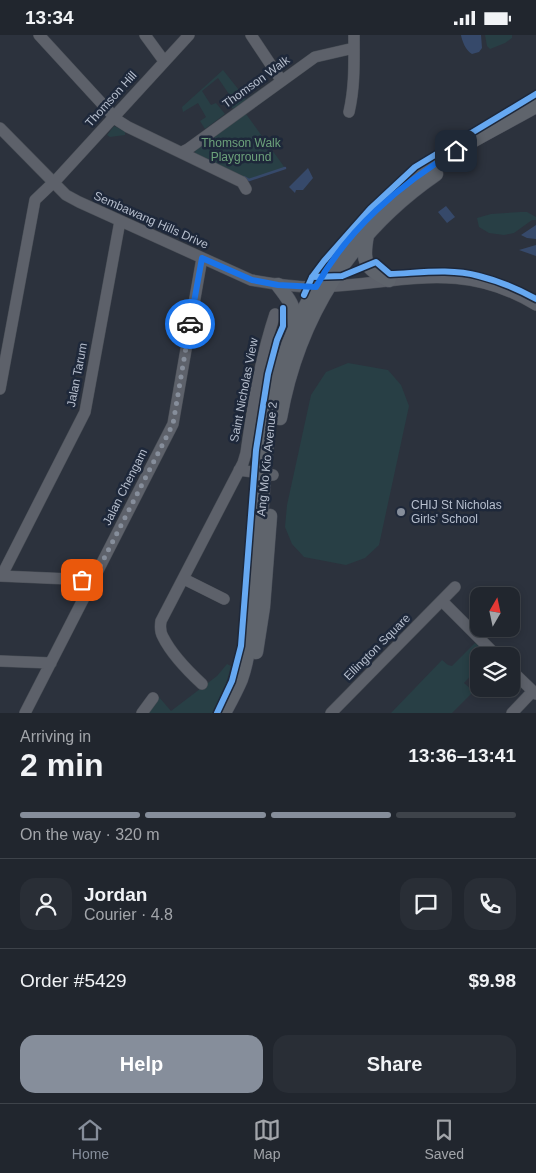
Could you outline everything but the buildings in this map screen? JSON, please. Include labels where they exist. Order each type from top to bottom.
[{"type":"main road","name":"Ang Mo Kio Avenue 2","points":[[224,713],[241,678],[248,647],[269,475],[282,403],[293,363],[322,287],[322,277],[347,243],[373,214],[401,189],[437,162],[536,106]]},
{"type":"main road","name":"Ang Mo Kio Avenue 2","points":[[234,713],[251,675],[260,631],[269,475],[267,439],[281,365],[295,328],[322,287],[391,210],[425,182],[460,158],[536,117]]},
{"type":"main road","points":[[367,235],[364,254],[368,266],[375,273],[389,280]]},
{"type":"main road","points":[[278,285],[292,303],[295,328]]},
{"type":"street","points":[[39,35],[113,116],[128,127],[242,182],[246,189]]},
{"type":"street","points":[[145,35],[164,61]]},
{"type":"street","name":"Thomson Hill","points":[[0,389],[36,200],[54,183],[113,116],[189,35]]},
{"type":"street","points":[[251,35],[281,80]]},
{"type":"street","points":[[349,112],[353,96],[354,35]]},
{"type":"street","name":"Thomson Walk","points":[[182,152],[315,57],[354,48]]},
{"type":"street","name":"Sembawang Hills Drive","points":[[0,128],[66,195],[252,280],[278,285],[322,287],[451,276],[475,280],[508,291],[536,305]]},
{"type":"street","name":"Jalan Tarum","points":[[2,576],[85,412],[120,221]]},
{"type":"street","name":"Jalan Chengam","points":[[25,713],[173,424],[202,258]]},
{"type":"street","points":[[447,277],[449,281],[506,295],[536,312]]},
{"type":"street","name":"Saint Nicholas View","points":[[202,684],[188,670],[163,637],[160,628],[246,453],[258,379],[275,314]]},
{"type":"street","points":[[239,470],[269,475]]},
{"type":"street","points":[[2,576],[93,580]]},
{"type":"street","points":[[184,579],[224,599]]},
{"type":"street","name":"Ellington Square","points":[[331,713],[455,587]]},
{"type":"street","points":[[442,601],[487,647]]},
{"type":"street","points":[[0,661],[51,663]]},
{"type":"street","points":[[512,713],[534,693],[520,679]]},
{"type":"street","points":[[142,713],[153,698]]},
{"type":"green space","points":[[485,35],[512,35],[512,38],[490,49],[487,46]]},
{"type":"green space","points":[[223,70],[246,99],[274,80],[276,83],[233,109],[227,100],[231,97],[218,78],[202,91],[211,105],[216,103],[225,114],[205,129],[200,121],[206,117],[198,103],[183,112],[182,107]]},
{"type":"green space","name":"Thomson Walk Playground","points":[[266,95],[272,95],[246,114],[285,168],[242,182],[196,156],[196,148]]},
{"type":"green space","points":[[114,126],[125,131],[125,135],[110,137],[107,135]]},
{"type":"green space","points":[[527,212],[536,217],[536,220],[532,220],[514,233],[504,235],[489,233],[479,227],[477,218],[491,214]]},
{"type":"green space","points":[[348,363],[388,370],[401,385],[409,406],[379,545],[365,558],[346,565],[304,557],[292,544],[285,527],[287,505],[311,395],[326,372]]},
{"type":"green space","points":[[475,643],[480,647],[471,647]]},
{"type":"green space","points":[[470,648],[470,677],[464,683],[470,688],[470,695],[452,713],[391,713],[442,660],[452,666]]},
{"type":"green space","points":[[227,664],[231,666],[223,695],[212,713],[146,713],[158,696],[171,711],[217,676]]},
{"type":"water","points":[[461,35],[481,35],[482,48],[479,52],[470,53]]},
{"type":"water","points":[[308,168],[313,178],[303,190],[296,190],[295,193],[289,187]]},
{"type":"water","points":[[446,206],[455,217],[447,223],[438,212]]},
{"type":"water","points":[[536,225],[536,239],[521,235]]},
{"type":"water","points":[[536,245],[536,256],[519,250]]},
{"type":"waterway","points":[[244,177],[249,180],[285,168]]},
{"type":"cycle path","points":[[304,295],[312,277],[324,261],[370,209],[415,167],[536,94]]},
{"type":"cycle path","points":[[312,277],[342,276],[376,262],[390,274],[457,272],[479,276],[494,280],[536,299]]},
{"type":"cycle path","points":[[217,713],[232,681],[241,646],[256,450],[268,374],[277,340],[283,326],[283,308]]},
{"type":"way so far","points":[[82,580],[93,580],[173,424],[190,324]]},
{"type":"place","name":"CHIJ St Nicholas Girls' School","points":[[401,512]]},
{"type":"route","points":[[190,324],[202,258],[252,280],[278,285],[316,287],[337,254],[379,209],[419,174],[456,151]]}]
